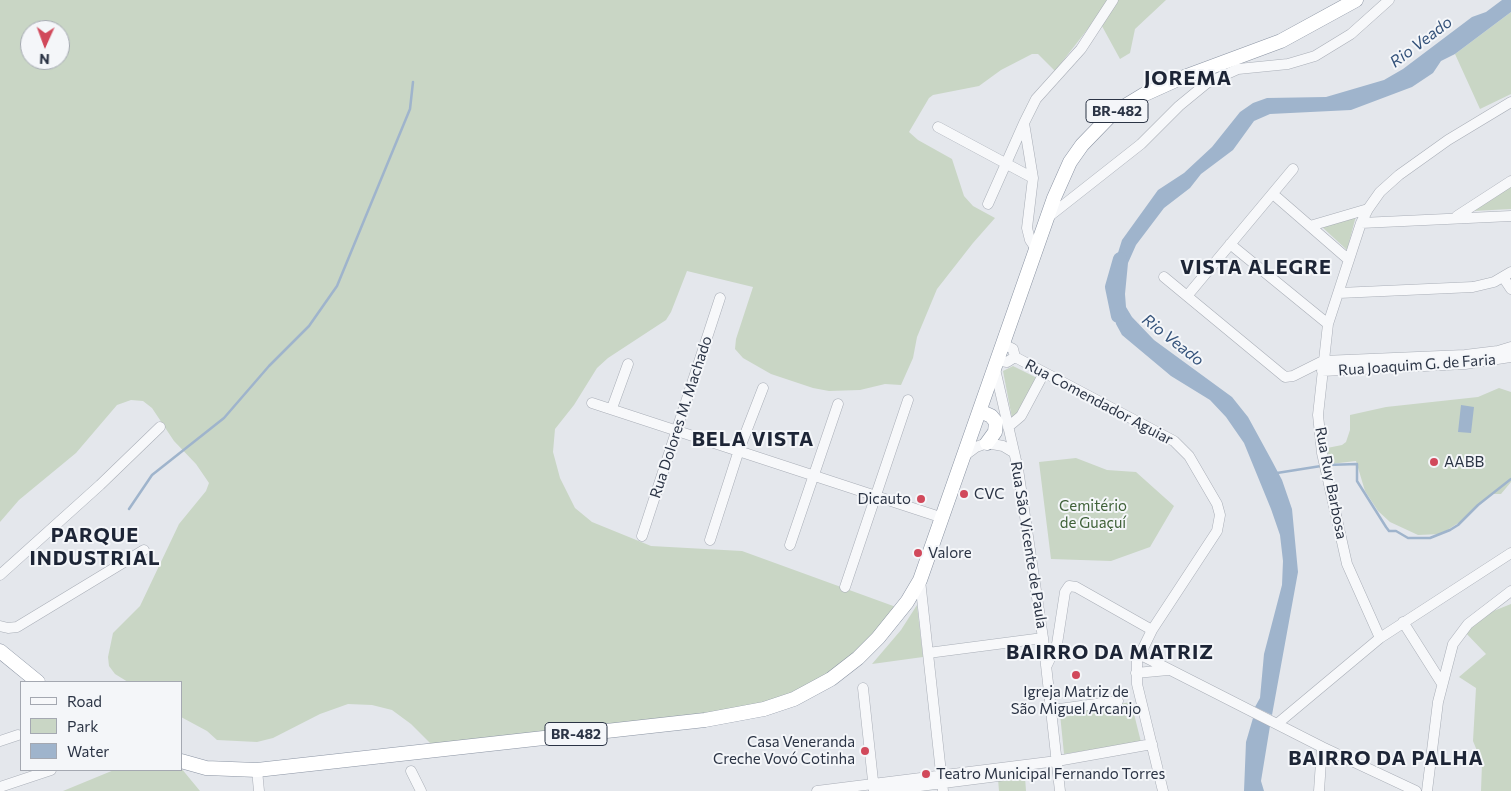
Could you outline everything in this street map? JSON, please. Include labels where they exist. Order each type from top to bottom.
[{"type":"highway","name":"BR-482","points":[[182,761],[206,768],[257,770],[705,720],[764,709],[819,687],[842,672],[868,649],[895,617],[920,580],[1054,198],[1070,162],[1097,127],[1120,109],[1176,80],[1281,41],[1356,0]]},
{"type":"highway","points":[[980,411],[991,416],[996,422],[995,432],[987,443]]},
{"type":"highway","points":[[0,651],[37,681]]},
{"type":"street","points":[[988,204],[1036,99],[1081,48],[1113,0]]},
{"type":"street","points":[[1047,218],[1141,144],[1179,106],[1207,83],[1238,69],[1288,64],[1315,56],[1339,43],[1389,0]]},
{"type":"street","name":"Rua Ruy Barbosa","points":[[1380,638],[1347,564],[1324,461],[1318,415],[1328,324],[1361,223],[1380,192],[1399,175],[1472,124],[1511,102]]},
{"type":"street","points":[[1024,124],[1032,178],[1027,228],[1030,240],[1036,249]]},
{"type":"street","points":[[938,127],[1006,162],[1032,178]]},
{"type":"street","points":[[1187,296],[1293,168]]},
{"type":"street","points":[[1456,217],[1511,182]]},
{"type":"street","points":[[1272,194],[1349,260]]},
{"type":"street","points":[[1310,226],[1368,209]]},
{"type":"street","points":[[1361,223],[1456,217],[1511,216]]},
{"type":"street","points":[[1230,244],[1328,324]]},
{"type":"street","points":[[1339,293],[1473,287],[1494,282],[1507,274],[1511,289]]},
{"type":"street","points":[[1164,277],[1285,377],[1323,366]]},
{"type":"street","name":"Rua Dolores M. Machado","points":[[642,536],[720,298]]},
{"type":"street","name":"Rua Comendador Aguiar","points":[[1003,344],[1013,349],[1015,357],[1174,441],[1188,456],[1217,504],[1220,515],[1217,531],[1152,630],[1139,654],[1136,673]]},
{"type":"street","name":"Rua Joaquim G. de Faria","points":[[1323,366],[1465,355],[1498,351],[1511,347]]},
{"type":"street","points":[[996,365],[1007,362],[1015,357]]},
{"type":"street","name":"Rua Joaquim G. de Faria","points":[[1323,366],[1465,364],[1511,357]]},
{"type":"street","points":[[612,408],[628,364]]},
{"type":"street","name":"Rua São Vicente de Paula","points":[[996,365],[1013,452],[1044,638],[1060,791]]},
{"type":"street","points":[[1008,427],[1021,416],[1044,373]]},
{"type":"street","points":[[710,540],[739,450],[763,388]]},
{"type":"street","points":[[845,587],[908,400]]},
{"type":"street","points":[[592,403],[943,518]]},
{"type":"street","points":[[790,545],[838,404]]},
{"type":"street","points":[[0,575],[160,427]]},
{"type":"street","points":[[964,457],[976,447],[987,443],[1003,446],[1013,452]]},
{"type":"street","points":[[0,626],[8,628],[17,627],[144,550]]},
{"type":"street","points":[[1274,722],[1380,638],[1511,553]]},
{"type":"street","points":[[920,580],[942,783]]},
{"type":"street","points":[[1047,666],[1057,644],[1065,592],[1069,586],[1076,587],[1152,630]]},
{"type":"street","points":[[1427,791],[1441,682],[1448,656],[1459,634],[1468,624],[1511,591]]},
{"type":"street","points":[[1403,622],[1441,682]]},
{"type":"street","points":[[928,653],[1044,638]]},
{"type":"street","points":[[1139,654],[1322,747],[1416,791]]},
{"type":"street","points":[[1163,791],[1136,673],[1169,670]]},
{"type":"street","points":[[863,688],[876,789]]},
{"type":"street","points":[[1052,710],[1118,701]]},
{"type":"street","points":[[0,741],[18,735]]},
{"type":"street","points":[[817,791],[876,789],[942,783],[1057,765],[1152,744]]},
{"type":"street","points":[[1319,791],[1322,747]]},
{"type":"street","points":[[257,770],[259,791]]},
{"type":"street","points":[[0,787],[48,771]]},
{"type":"street","points":[[411,771],[421,791]]},
{"type":"green space","points":[[0,0],[1166,0],[1135,29],[1130,53],[1120,59],[1097,17],[1055,71],[1038,54],[1032,54],[1001,70],[979,86],[933,95],[929,98],[909,132],[918,140],[952,159],[964,196],[973,206],[995,218],[937,289],[917,337],[913,358],[901,385],[885,384],[860,390],[829,391],[813,388],[771,374],[743,358],[735,349],[736,339],[753,287],[687,271],[666,320],[608,358],[597,368],[574,405],[555,429],[553,452],[560,478],[575,508],[592,522],[651,546],[742,551],[896,607],[872,637],[850,658],[810,687],[758,708],[434,747],[411,724],[392,710],[372,705],[348,704],[320,714],[273,738],[257,742],[217,740],[207,731],[182,718],[182,681],[126,681],[115,674],[109,666],[108,657],[113,633],[140,606],[179,524],[206,491],[209,483],[196,464],[174,441],[152,408],[143,401],[131,400],[117,405],[76,453],[19,500],[0,522]]},
{"type":"green space","points":[[1511,12],[1511,94],[1480,109],[1455,54]]},
{"type":"green space","points":[[1511,185],[1511,209],[1473,211]]},
{"type":"green space","points":[[1356,216],[1347,250],[1321,226]]},
{"type":"green space","points":[[1013,366],[1037,378],[1018,415],[1012,418],[1003,371]]},
{"type":"green space","name":"AABB","points":[[1499,388],[1511,392],[1511,482],[1501,494],[1491,494],[1463,520],[1441,534],[1418,535],[1390,522],[1378,511],[1365,491],[1356,461],[1330,464],[1327,448],[1342,445],[1346,442],[1350,430],[1350,415],[1386,407],[1478,397]]},
{"type":"green space","name":"Cemitério de Guaçuí","points":[[1076,458],[1107,470],[1136,472],[1174,506],[1150,547],[1111,561],[1051,559],[1039,462]]},
{"type":"green space","points":[[1511,604],[1511,791],[1481,791],[1482,763],[1473,741],[1476,688],[1459,677],[1486,654],[1463,630],[1486,614]]},
{"type":"green space","points":[[917,605],[923,657],[872,664],[901,630]]},
{"type":"green space","points":[[1131,702],[1141,742],[1064,754],[1060,714]]},
{"type":"green space","points":[[182,769],[200,791],[63,791],[112,771],[182,771]]},
{"type":"green space","points":[[1025,777],[1026,791],[999,791],[998,779]]},
{"type":"water","points":[[1502,0],[1511,0],[1511,12],[1455,54],[1441,61],[1433,73],[1412,87],[1351,110],[1270,114],[1254,121],[1233,150],[1201,174],[1190,188],[1164,208],[1136,245],[1128,263],[1125,294],[1126,307],[1132,317],[1154,340],[1232,397],[1248,417],[1272,461],[1282,480],[1292,509],[1298,572],[1272,715],[1255,707],[1260,698],[1264,654],[1282,585],[1283,561],[1280,535],[1244,443],[1226,417],[1210,400],[1171,376],[1122,335],[1116,324],[1113,302],[1117,256],[1122,240],[1158,190],[1184,173],[1212,147],[1240,112],[1253,103],[1267,98],[1326,97],[1384,80],[1403,69],[1472,17],[1486,12]]},
{"type":"water","points":[[1461,405],[1474,407],[1471,433],[1458,432]]},
{"type":"water","points":[[1253,718],[1270,726],[1261,781],[1264,791],[1244,791],[1246,742]]},
{"type":"waterway","points":[[129,509],[152,475],[224,418],[269,366],[309,326],[337,286],[410,109],[413,82]]},
{"type":"waterway","name":"Rio Veado","points":[[1118,316],[1112,287],[1120,259]]},
{"type":"waterway","points":[[1327,465],[1357,464],[1357,481],[1386,527],[1389,531],[1396,531],[1408,538],[1430,538],[1450,530],[1511,479]]},
{"type":"waterway","points":[[1277,473],[1321,466]]},
{"type":"place","name":"AABB","points":[[1434,462]]},
{"type":"place","name":"CVC","points":[[964,494]]},
{"type":"place","name":"Dicauto","points":[[921,499]]},
{"type":"place","name":"Valore","points":[[918,553]]},
{"type":"place","name":"Igreja Matriz de São Miguel Arcanjo","points":[[1076,675]]},
{"type":"place","name":"Casa Veneranda Creche Vovó Cotinha","points":[[865,751]]},
{"type":"place","name":"Teatro Municipal Fernando Torres","points":[[926,774]]},
{"type":"district","name":"JOREMA","points":[[1188,78]]},
{"type":"district","name":"VISTA ALEGRE","points":[[1256,267]]},
{"type":"district","name":"BELA VISTA","points":[[753,439]]},
{"type":"district","name":"PARQUE INDUSTRIAL","points":[[95,546]]},
{"type":"district","name":"BAIRRO DA MATRIZ","points":[[1110,652]]},
{"type":"district","name":"BAIRRO DA PALHA","points":[[1386,758]]}]
